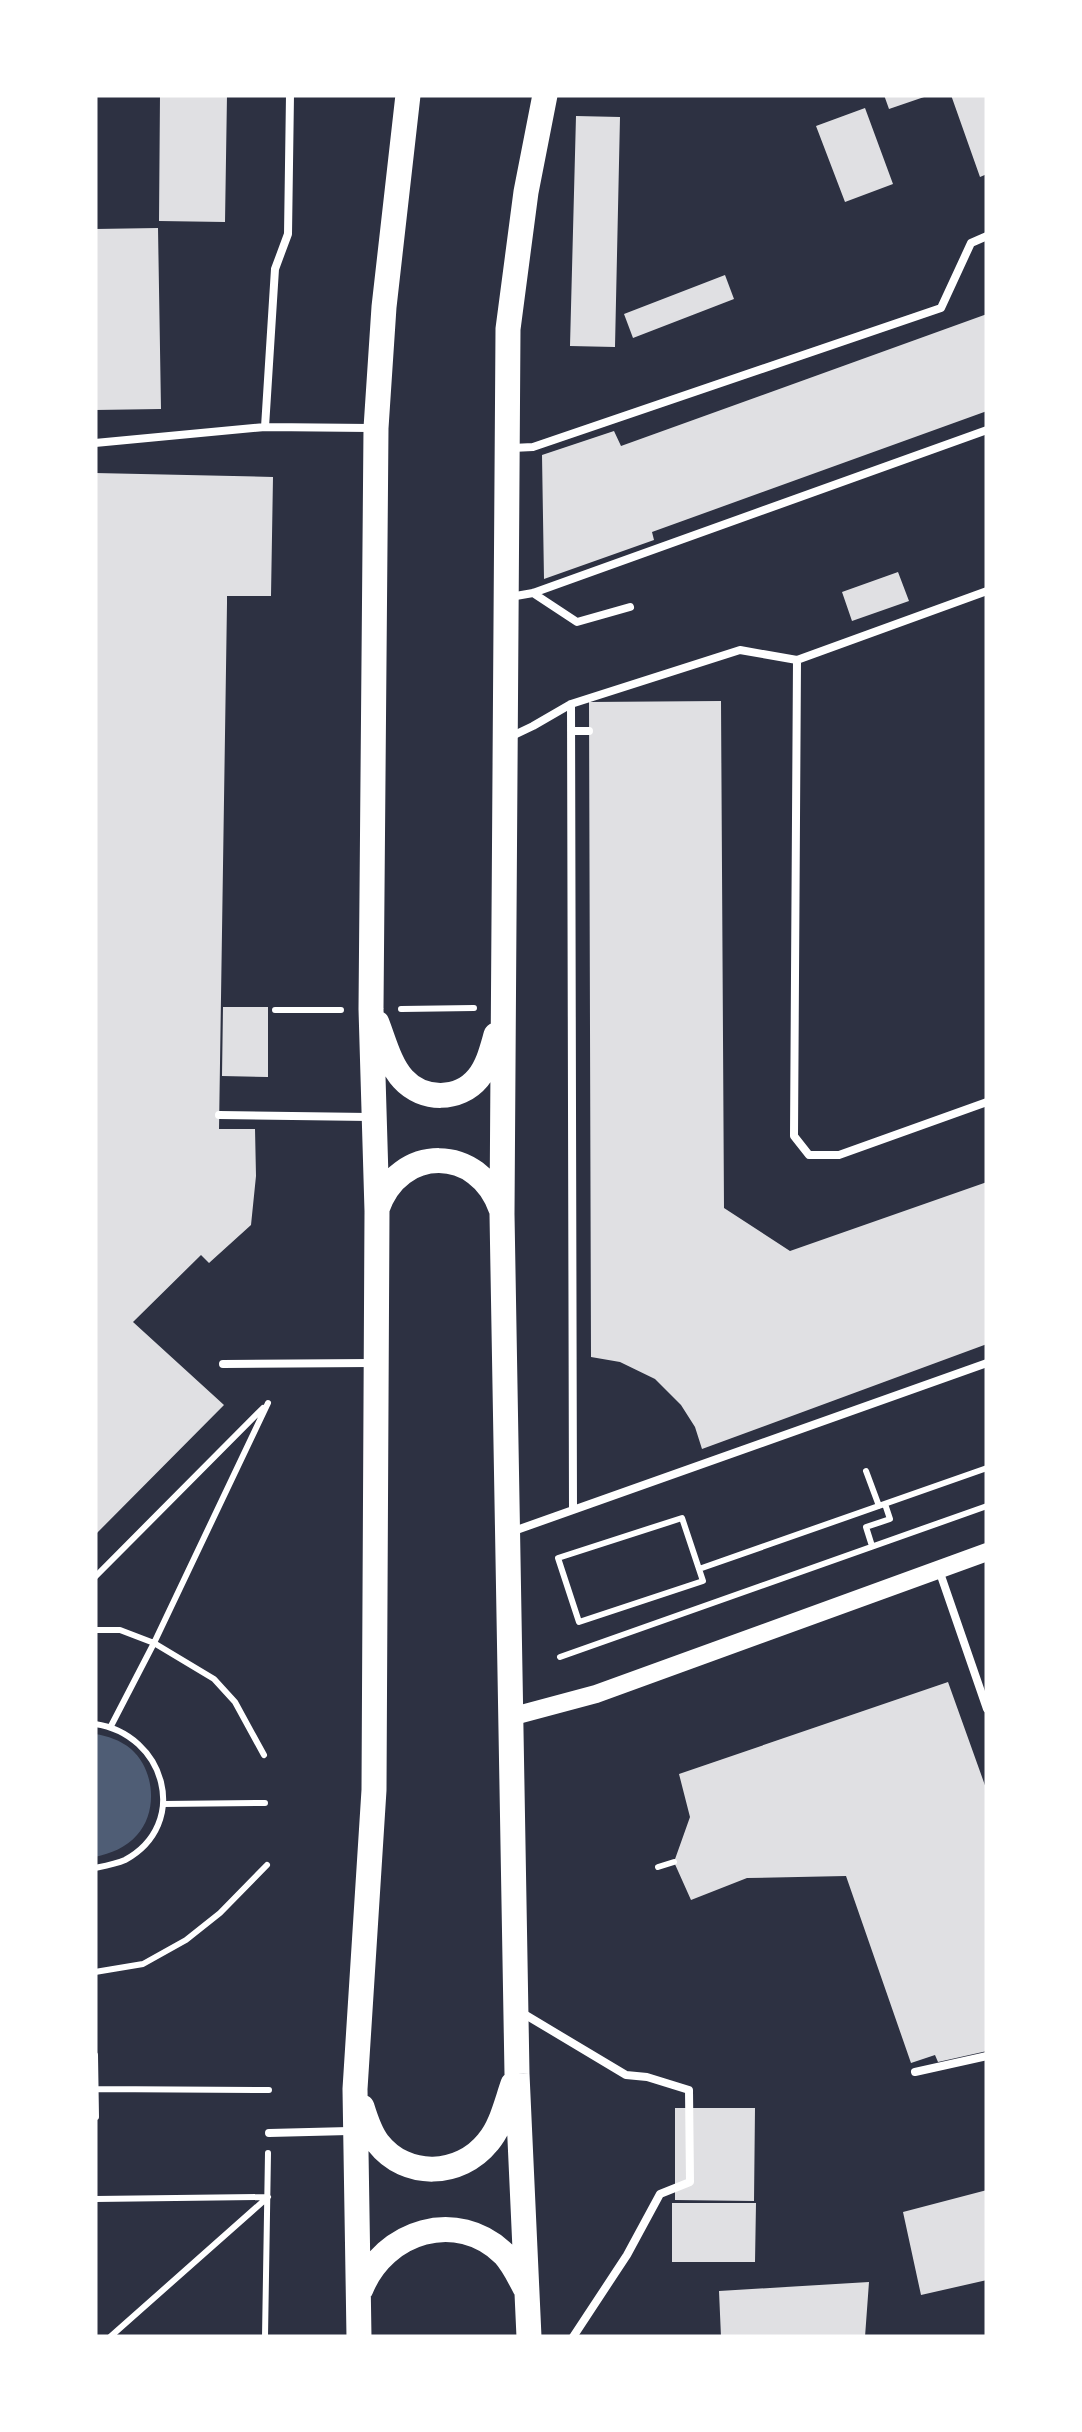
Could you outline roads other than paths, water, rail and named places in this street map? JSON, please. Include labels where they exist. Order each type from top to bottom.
[{"type":"main road","points":[[359,2337],[355,2089],[374,1790],[376,1211],[371,1009],[376,428],[384,306],[408,95]]},
{"type":"main road","points":[[529,2337],[516,2074],[502,1214],[508,330],[526,192],[545,95]]},
{"type":"main road","points":[[371,1009],[402,1079],[415,1090],[448,1096],[464,1090],[478,1078],[504,1008]]},
{"type":"main road","points":[[376,1211],[381,1197],[399,1174],[411,1166],[446,1160],[483,1177],[496,1194],[502,1214]]},
{"type":"main road","points":[[355,2089],[371,2132],[392,2157],[412,2167],[446,2169],[478,2154],[491,2139],[516,2074]]},
{"type":"main road","points":[[358,2296],[366,2274],[380,2256],[419,2233],[442,2230],[464,2232],[503,2254],[518,2272],[527,2292]]},
{"type":"street","points":[[510,1717],[596,1694],[987,1552]]},
{"type":"lane","points":[[265,427],[275,269],[288,234],[290,95]]},
{"type":"lane","points":[[508,448],[533,447],[941,308],[971,242],[987,236]]},
{"type":"lane","points":[[95,444],[265,427],[376,428]]},
{"type":"lane","points":[[507,597],[533,593],[987,430]]},
{"type":"lane","points":[[506,739],[571,704],[740,650],[797,660],[987,592]]},
{"type":"lane","points":[[533,593],[577,622],[630,607]]},
{"type":"lane","points":[[797,660],[794,1136],[809,1155],[839,1154],[987,1102]]},
{"type":"lane","points":[[571,704],[573,1509]]},
{"type":"lane","points":[[572,731],[589,731]]},
{"type":"lane","points":[[219,1116],[374,1117]]},
{"type":"lane","points":[[223,1364],[376,1363]]},
{"type":"lane","points":[[507,1534],[987,1363]]},
{"type":"lane","points":[[939,1570],[987,1709]]},
{"type":"lane","points":[[516,2010],[626,2075],[688,2090],[690,2182],[660,2194],[627,2255],[572,2337]]},
{"type":"lane","points":[[915,2072],[987,2056]]},
{"type":"lane","points":[[268,2133],[356,2131]]},
{"type":"water","points":[[95,1734],[123,1743],[139,1758],[149,1779],[151,1803],[137,1835],[118,1849],[95,1857]]}]
